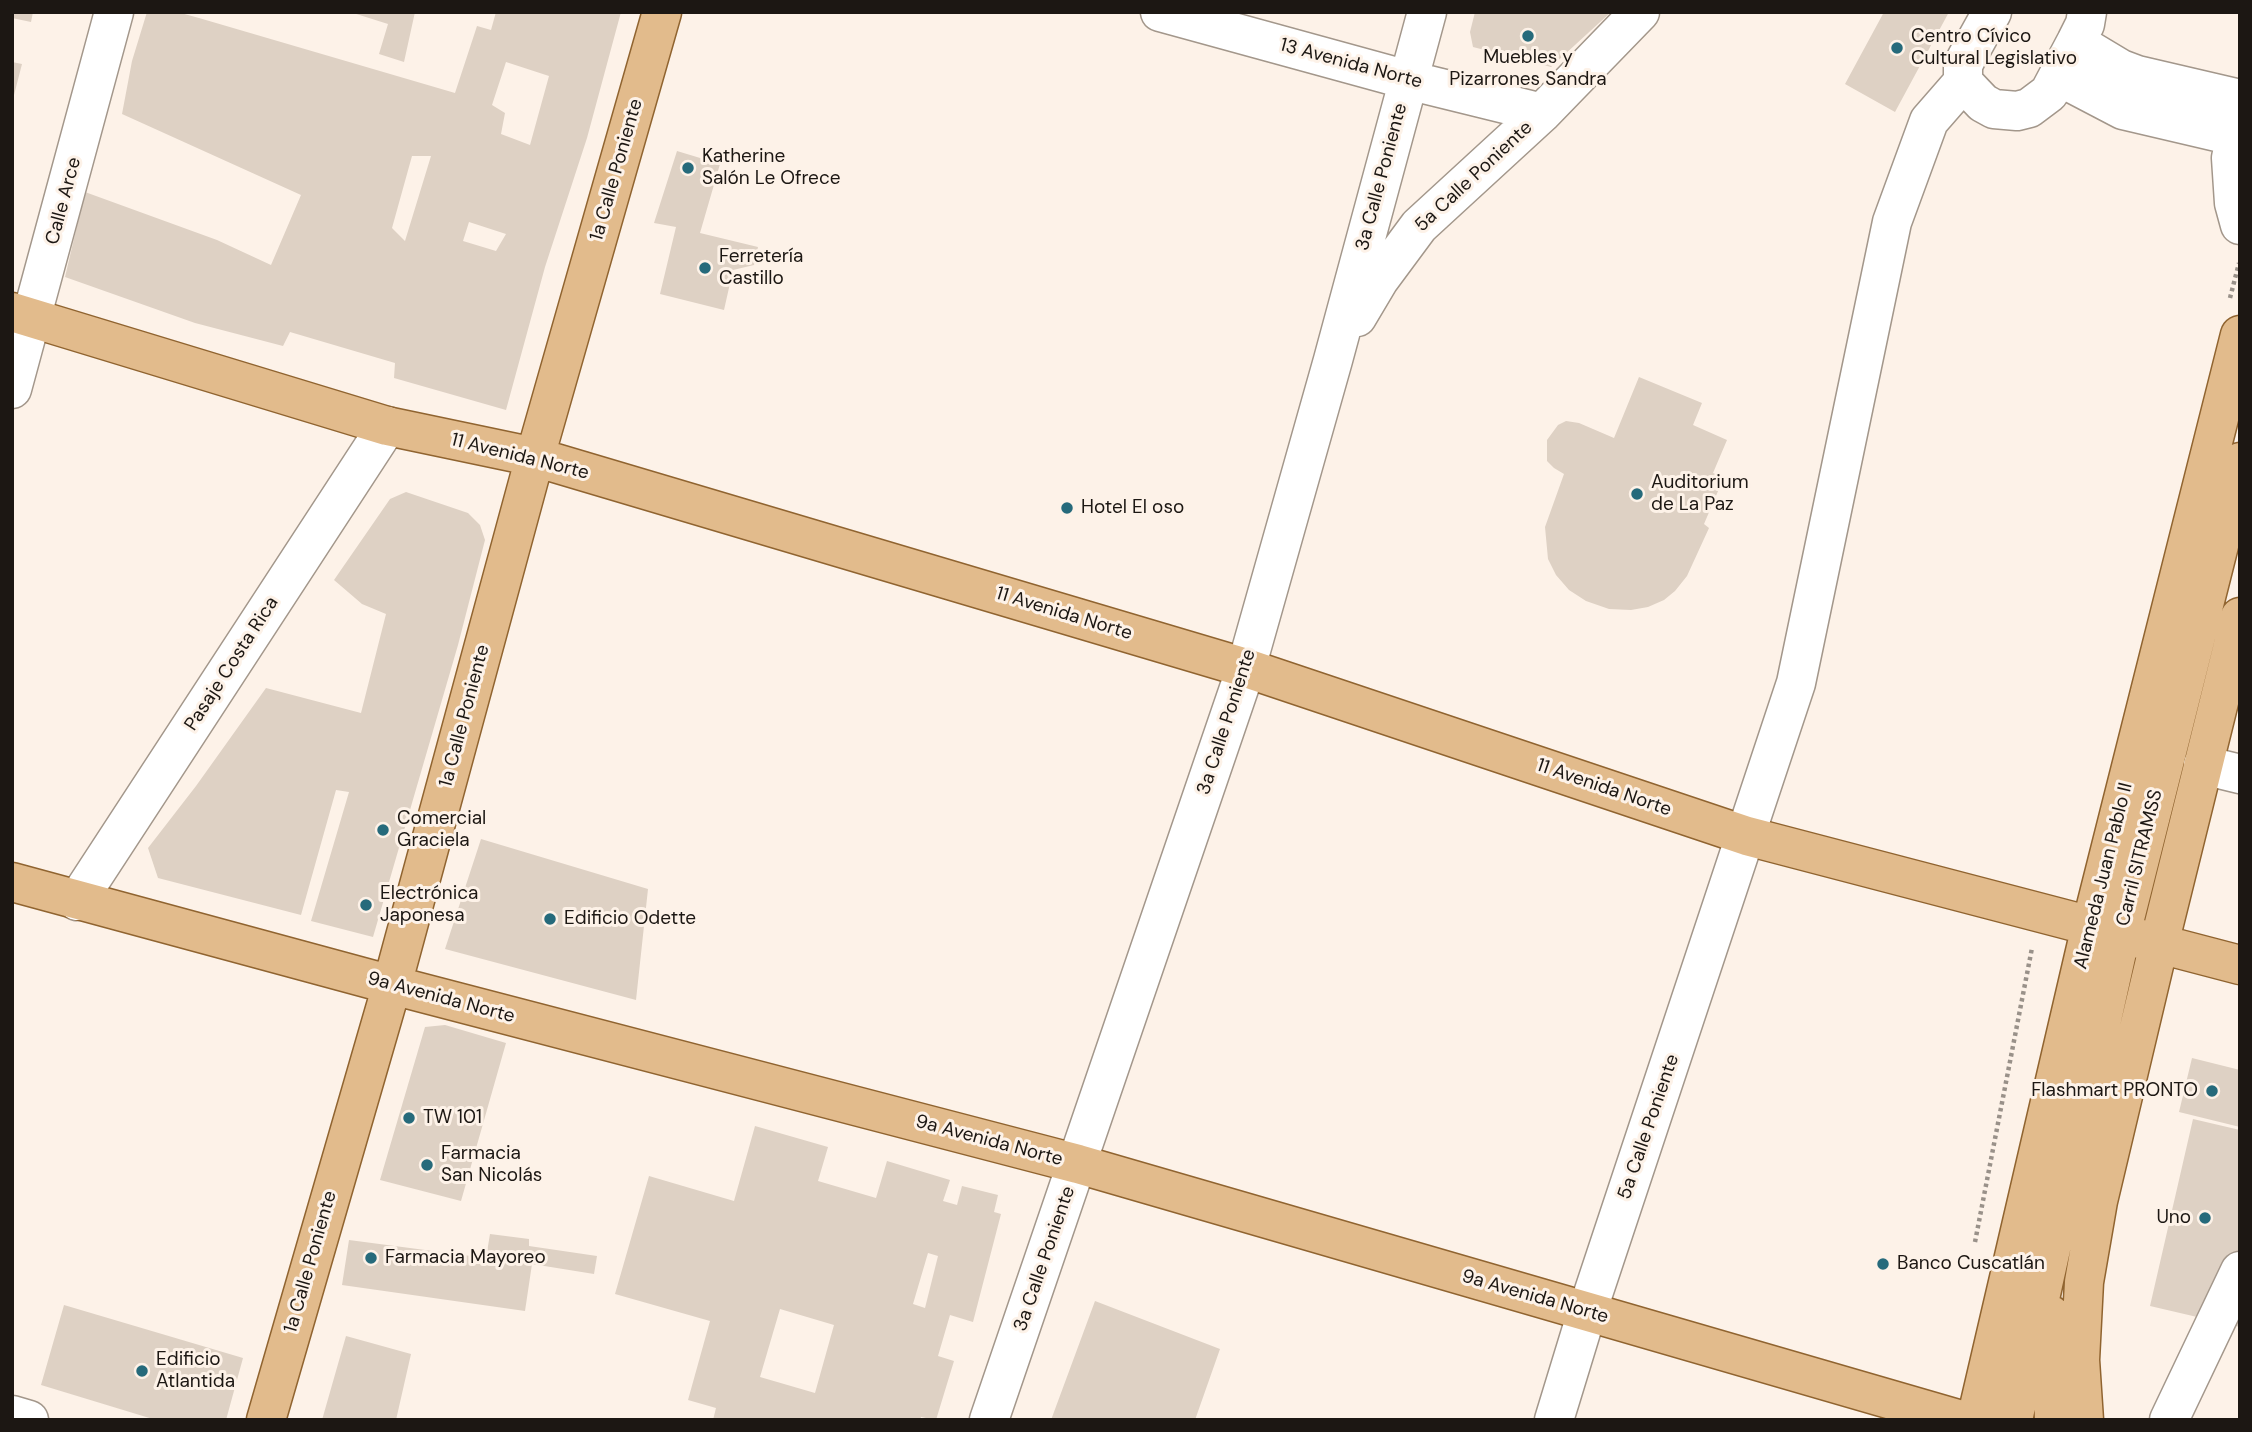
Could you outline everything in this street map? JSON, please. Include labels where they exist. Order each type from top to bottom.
[{"type":"main road","name":"1a Calle Poniente","points":[[265,1420],[392,985],[535,457],[662,12]]},
{"type":"main road","name":"11 Avenida Norte","points":[[22,314],[387,426],[535,457],[1246,668],[1747,836],[2240,965]]},
{"type":"main road","name":"Alameda Juan Pablo II","points":[[1976,1420],[2106,930],[2240,335]]},
{"type":"main road","name":"Carril SITRAMSS","points":[[2013,1420],[2050,1256],[2106,930],[2240,461]]},
{"type":"main road","points":[[2084,1420],[2080,1360],[2084,1282],[2098,1201],[2240,617]]},
{"type":"main road","name":"9a Avenida Norte","points":[[12,882],[392,985],[1077,1164],[1961,1420]]},
{"type":"main road","name":"Carril SITRAMSS","points":[[2050,1256],[2054,1420]]},
{"type":"street","name":"Calle Arce","points":[[12,389],[22,314],[114,12]]},
{"type":"street","name":"13 Avenida Norte","points":[[1160,12],[1408,80],[1542,113]]},
{"type":"street","name":"3a Calle Poniente","points":[[989,1420],[1246,668],[1427,12]]},
{"type":"street","name":"5a Calle Poniente","points":[[1333,360],[1378,281],[1419,226],[1542,113],[1640,12]]},
{"type":"street","points":[[1992,12],[1967,57],[1963,82],[1983,103],[1994,109],[2017,111],[2029,108],[2049,93],[2082,27],[2111,63],[2238,116]]},
{"type":"street","points":[[2058,76],[2123,110],[2238,116]]},
{"type":"street","name":"5a Calle Poniente","points":[[1554,1420],[1587,1312],[1796,683],[1892,222],[1929,121],[1963,82]]},
{"type":"street","points":[[2238,116],[2231,178],[2240,225]]},
{"type":"street","name":"Pasaje Costa Rica","points":[[77,901],[387,426]]},
{"type":"street","points":[[2203,765],[2240,774]]},
{"type":"street","points":[[2169,1420],[2240,1271]]},
{"type":"street","points":[[12,1415],[29,1420]]},
{"type":"building","points":[[12,12],[33,12],[31,22],[12,18]]},
{"type":"building","points":[[147,12],[177,12],[455,93],[477,26],[491,30],[496,12],[621,12],[587,138],[545,267],[506,410],[394,378],[395,363],[290,332],[283,346],[195,323],[65,277],[85,192],[217,240],[271,265],[301,195],[122,114],[132,61]],"holes":[[[506,62],[549,76],[530,145],[501,134],[505,113],[492,105]],[[412,156],[431,156],[405,241],[392,228]],[[469,222],[506,234],[496,251],[463,241]]]},
{"type":"building","points":[[350,12],[415,12],[404,62],[379,54],[388,24]]},
{"type":"building","name":"Muebles y Pizarrones Sandra","points":[[1475,12],[1611,12],[1551,67],[1473,47],[1470,32]]},
{"type":"building","name":"Centro Cívico Cultural Legislativo","points":[[1884,12],[1949,12],[1895,112],[1845,84]]},
{"type":"building","points":[[12,62],[22,64],[13,99],[12,98]]},
{"type":"building","points":[[677,151],[720,164],[700,233],[758,247],[754,265],[733,270],[724,310],[660,294],[676,227],[654,223]]},
{"type":"building","name":"Auditorium de La Paz","points":[[1639,377],[1702,403],[1693,425],[1727,440],[1713,473],[1724,477],[1704,524],[1709,528],[1687,576],[1675,591],[1664,600],[1648,607],[1631,610],[1609,609],[1586,601],[1569,590],[1556,575],[1548,559],[1545,527],[1564,474],[1547,461],[1547,440],[1558,425],[1566,421],[1579,423],[1614,438]]},
{"type":"building","points":[[406,492],[468,513],[480,525],[485,540],[458,645],[373,937],[311,921],[349,792],[336,790],[301,915],[158,878],[148,848],[266,688],[361,713],[386,614],[362,604],[334,580],[390,499]]},
{"type":"building","name":"Edificio Odette","points":[[481,839],[648,889],[636,1000],[445,949]]},
{"type":"building","points":[[445,1025],[506,1043],[461,1201],[380,1180],[425,1027]]},
{"type":"building","name":"Flashmart PRONTO","points":[[2192,1058],[2240,1070],[2240,1127],[2179,1112]]},
{"type":"building","name":"Uno","points":[[2193,1119],[2240,1130],[2240,1327],[2150,1306]]},
{"type":"building","points":[[755,1126],[828,1147],[818,1181],[876,1198],[887,1161],[950,1180],[943,1201],[957,1205],[962,1186],[998,1195],[994,1212],[1001,1214],[973,1322],[950,1315],[938,1356],[954,1361],[936,1420],[921,1417],[920,1420],[713,1420],[716,1408],[688,1400],[710,1321],[615,1294],[649,1176],[734,1201]],"holes":[[[928,1253],[938,1256],[925,1308],[913,1304]],[[780,1309],[834,1325],[815,1393],[760,1377]]]},
{"type":"building","points":[[490,1234],[529,1239],[529,1246],[597,1256],[594,1274],[532,1264],[525,1311],[342,1285],[349,1240],[486,1258]]},
{"type":"building","points":[[1095,1301],[1220,1349],[1195,1420],[1051,1420]]},
{"type":"building","name":"Edificio Atlantida","points":[[64,1305],[243,1358],[226,1420],[156,1420],[41,1385]]},
{"type":"building","points":[[346,1336],[411,1354],[396,1420],[322,1420]]},
{"type":"place","name":"Muebles y Pizarrones Sandra","points":[[1528,36]]},
{"type":"place","name":"Centro Cívico Cultural Legislativo","points":[[1897,48]]},
{"type":"place","name":"Katherine Salón Le Ofrece","points":[[688,168]]},
{"type":"place","name":"Ferretería Castillo","points":[[705,268]]},
{"type":"place","name":"Auditorium de La Paz","points":[[1637,494]]},
{"type":"place","name":"Hotel El oso","points":[[1067,508]]},
{"type":"place","name":"Comercial Graciela","points":[[383,830]]},
{"type":"place","name":"Electrónica Japonesa","points":[[366,905]]},
{"type":"place","name":"Edificio Odette","points":[[550,919]]},
{"type":"place","name":"Flashmart PRONTO","points":[[2212,1091]]},
{"type":"place","name":"TW 101","points":[[409,1118]]},
{"type":"place","name":"Farmacia San Nicolás","points":[[427,1165]]},
{"type":"place","name":"Uno","points":[[2205,1218]]},
{"type":"place","name":"Farmacia Mayoreo","points":[[371,1258]]},
{"type":"place","name":"Banco Cuscatlán","points":[[1883,1264]]},
{"type":"place","name":"Edificio Atlantida","points":[[142,1371]]}]
